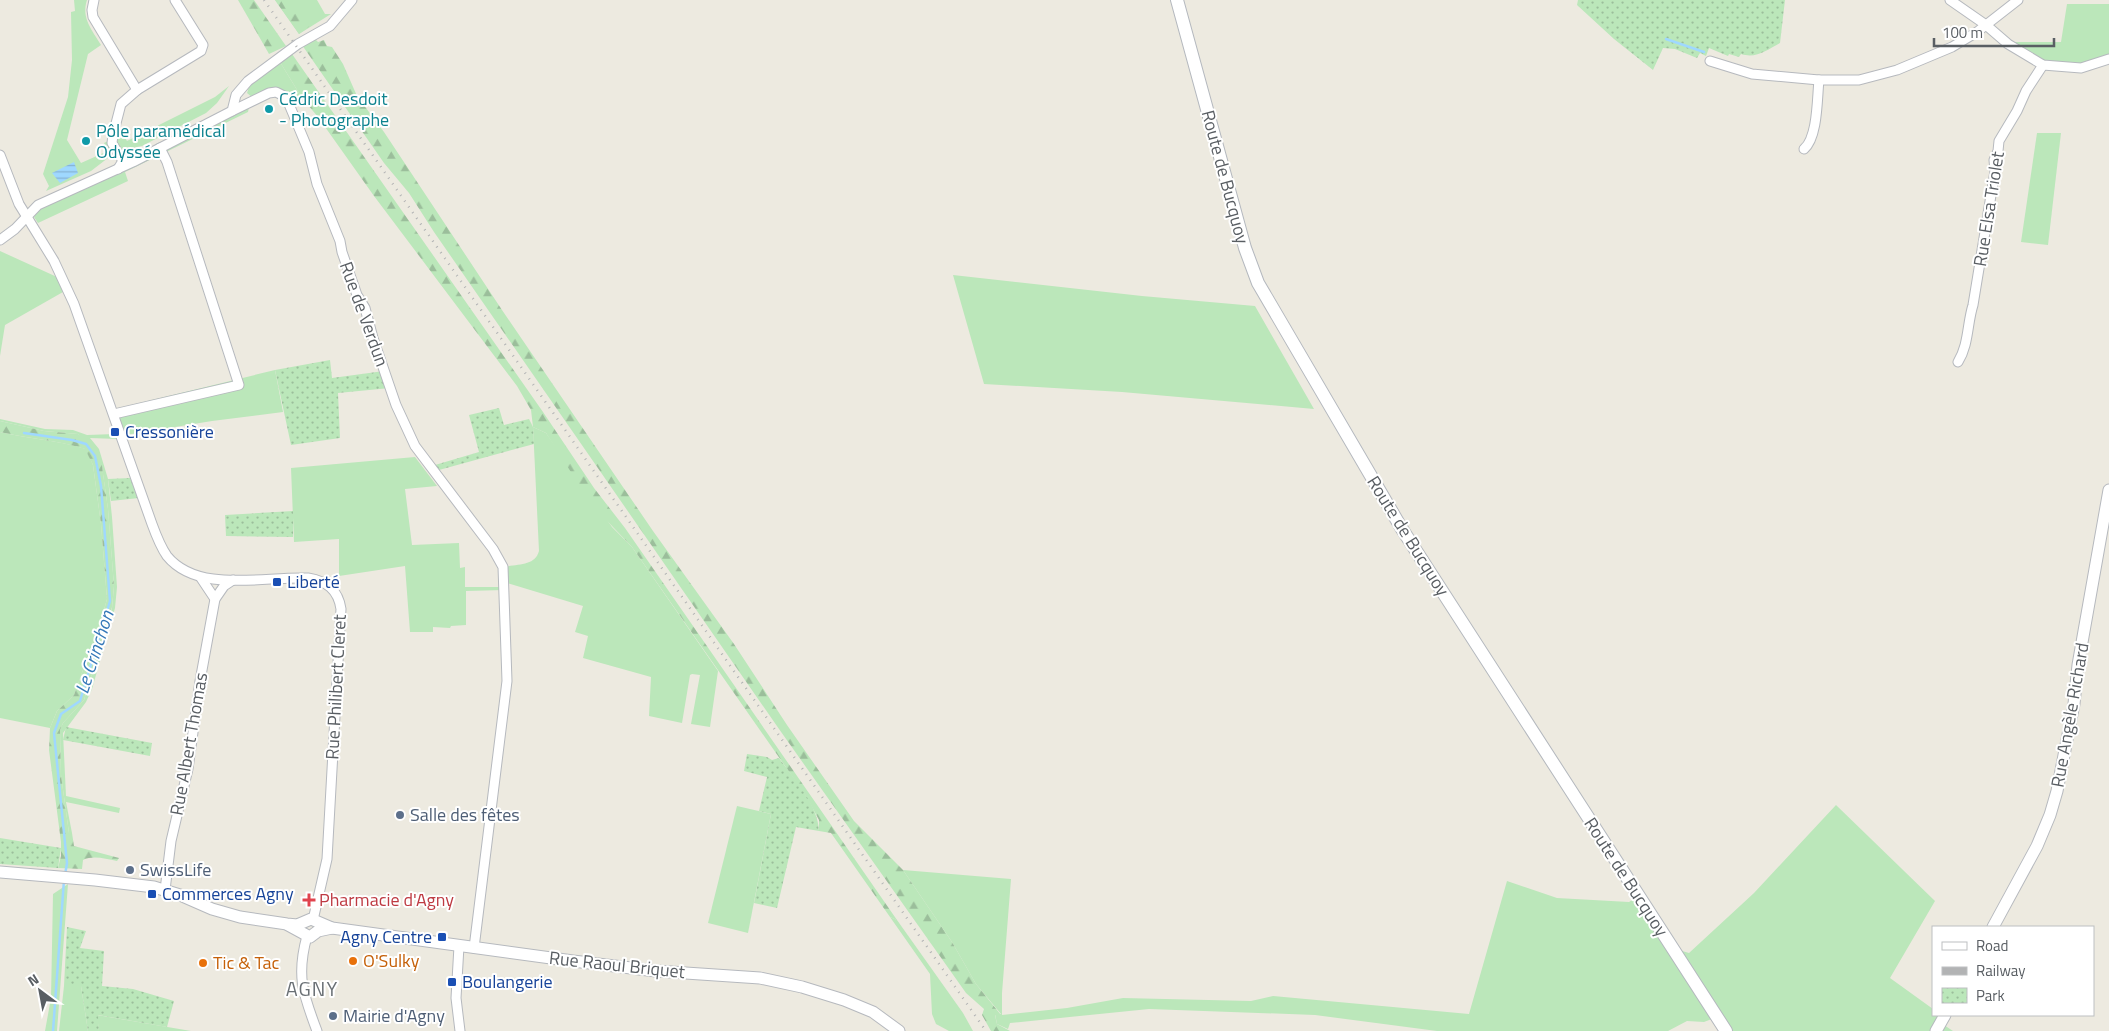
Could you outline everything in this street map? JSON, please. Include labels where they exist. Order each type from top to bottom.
[{"type":"main road","name":"Route de Bucquoy","points":[[1177,0],[1244,248],[1258,283],[1402,529],[1726,1031]]},
{"type":"street","points":[[94,0],[93,17],[137,90]]},
{"type":"street","points":[[120,162],[112,140],[121,104],[137,90],[201,51],[203,45],[174,0]]},
{"type":"street","points":[[0,240],[38,205],[106,173],[120,162],[157,150],[232,111],[236,95],[241,88],[289,50],[330,26],[352,0]]},
{"type":"street","points":[[1950,0],[1986,25],[2003,41],[2043,65],[2081,68],[2109,60]]},
{"type":"street","points":[[1710,61],[1752,74],[1819,80],[1860,80],[1897,70],[1952,47],[1986,25],[2018,0]]},
{"type":"street","name":"Rue Elsa Triolet","points":[[1958,362],[1964,352],[1968,334],[1995,171],[1994,160],[1998,151],[1999,141],[2017,111],[2026,91],[2043,65]]},
{"type":"street","points":[[1804,149],[1810,144],[1813,134],[1819,80]]},
{"type":"street","name":"Rue de Verdun","points":[[232,111],[269,93],[276,92],[286,97],[309,152],[317,184],[340,241],[357,295],[368,316],[373,338],[406,431],[414,446],[504,566],[506,690],[474,948]]},
{"type":"street","points":[[114,414],[239,385],[167,162],[157,150]]},
{"type":"street","points":[[0,154],[13,190],[26,217],[50,254],[74,304],[160,544],[172,561],[201,578],[215,599],[224,586],[234,580]]},
{"type":"street","name":"Rue Angèle Richard","points":[[1994,926],[2037,846],[2050,815],[2057,791],[2074,704],[2078,665],[2109,490]]},
{"type":"street","name":"Rue Philibert Cleret","points":[[201,578],[234,580],[295,577],[319,580],[333,589],[340,602],[328,859],[301,960],[304,998],[317,1031]]},
{"type":"street","name":"Rue Albert Thomas","points":[[166,890],[171,841],[188,769],[200,681],[215,599]]},
{"type":"street","name":"Rue Raoul Briquet","points":[[0,872],[66,877],[166,890],[240,917],[310,928],[332,928],[620,967],[760,978],[802,987],[844,1000],[873,1012],[899,1031]]},
{"type":"street","points":[[459,946],[456,998],[460,1031]]},
{"type":"street","points":[[1936,1031],[1944,1016]]},
{"type":"green space","points":[[74,0],[87,0],[86,18],[101,45],[88,54],[67,140],[81,163],[108,151],[104,143],[108,141],[118,126],[127,141],[215,97],[229,86],[217,103],[206,113],[142,146],[117,151],[91,171],[46,191],[49,186],[43,174],[68,97],[72,60],[71,12],[75,11]]},
{"type":"green space","points":[[238,0],[254,0],[286,46],[269,54]]},
{"type":"green space","points":[[275,0],[317,0],[325,14],[331,14],[299,34]]},
{"type":"green space","points":[[275,0],[292,0],[310,26],[299,34]]},
{"type":"green space","points":[[1578,0],[1785,0],[1780,43],[1766,51],[1757,55],[1741,54],[1739,57],[1729,54],[1728,56],[1709,48],[1706,56],[1700,53],[1697,58],[1675,49],[1663,48],[1653,70],[1614,39],[1577,5]]},
{"type":"green space","points":[[2067,4],[2109,4],[2109,59],[2094,65],[2053,67],[2013,48],[2015,42],[2061,42]]},
{"type":"green space","points":[[314,38],[318,42],[324,40],[327,46],[332,47],[343,64],[357,96],[384,132],[502,310],[653,531],[734,644],[787,725],[854,821],[903,870],[952,942],[976,984],[1001,1015],[995,1015],[997,1024],[1010,1031],[991,1031],[982,1015],[984,1009],[966,993],[779,729],[434,232],[409,193],[384,163],[302,45]]},
{"type":"green space","points":[[292,54],[543,412],[594,488],[625,528],[897,920],[890,917],[831,833],[819,831],[819,820],[806,796],[632,547],[592,505],[546,433],[533,427],[531,410],[517,386],[302,98],[280,62]]},
{"type":"green space","points":[[280,62],[302,98],[291,100],[288,94],[280,89],[269,91],[253,98],[247,93],[250,84]]},
{"type":"green space","points":[[249,107],[248,112],[125,172],[128,181],[38,223],[34,217],[38,210],[61,198]]},
{"type":"green space","points":[[2037,133],[2061,133],[2048,245],[2021,242]]},
{"type":"green space","points":[[0,251],[57,277],[63,292],[5,325],[0,356]]},
{"type":"green space","points":[[953,275],[1142,296],[1255,306],[1314,409],[1122,392],[984,384]]},
{"type":"green space","points":[[330,360],[332,378],[384,371],[390,388],[338,393],[340,438],[291,445],[275,370]]},
{"type":"green space","points":[[275,370],[283,412],[126,435],[117,414],[119,408]]},
{"type":"green space","points":[[499,408],[504,425],[529,419],[533,427],[534,444],[439,470],[435,465],[479,452],[469,415]]},
{"type":"green space","points":[[0,419],[45,429],[73,430],[87,435],[115,434],[118,439],[90,438],[99,449],[108,479],[117,587],[115,608],[92,689],[86,702],[63,733],[66,796],[120,808],[119,813],[66,802],[72,833],[69,833],[61,775],[60,730],[63,723],[84,700],[112,608],[114,586],[108,509],[102,467],[78,434],[44,431],[0,421]]},
{"type":"green space","points":[[0,421],[44,431],[78,434],[95,450],[102,466],[108,509],[114,586],[112,607],[84,700],[63,723],[60,730],[61,775],[69,833],[72,833],[74,846],[119,858],[117,861],[100,858],[83,860],[82,869],[58,868],[61,856],[61,842],[49,750],[50,728],[57,711],[74,695],[107,599],[101,524],[93,465],[85,449],[0,432]]},
{"type":"green space","points":[[533,427],[546,433],[612,527],[632,547],[718,671],[710,727],[691,724],[700,675],[690,675],[682,723],[649,716],[651,677],[583,658],[588,636],[575,632],[583,606],[504,582],[503,567],[530,562],[537,556],[539,551]]},
{"type":"green space","points":[[0,432],[86,449],[93,465],[101,524],[107,599],[74,695],[57,711],[50,728],[0,718]]},
{"type":"green space","points":[[415,457],[437,486],[405,489],[412,545],[459,543],[460,568],[465,567],[465,587],[504,587],[504,590],[466,591],[466,625],[451,626],[450,628],[433,627],[433,632],[410,632],[405,566],[339,576],[339,539],[294,542],[291,468]]},
{"type":"green space","points":[[130,478],[139,498],[111,501],[108,479]]},
{"type":"green space","points":[[293,511],[293,537],[226,536],[225,515]]},
{"type":"green space","points":[[66,727],[152,743],[150,756],[63,740]]},
{"type":"green space","points":[[747,754],[767,757],[772,760],[779,758],[810,802],[818,821],[819,831],[796,827],[777,908],[754,903],[771,814],[759,811],[767,777],[744,771]]},
{"type":"green space","points":[[1836,805],[1935,901],[1890,978],[1932,1008],[1932,1016],[1943,1016],[1941,1023],[1953,1031],[1726,1031],[1717,1017],[1704,1022],[1687,1021],[1668,1031],[1437,1031],[1315,1015],[1149,1009],[1010,1023],[1008,1029],[997,1024],[995,1014],[1001,1014],[976,984],[952,942],[903,870],[1011,879],[1002,1015],[1067,1008],[1123,998],[1251,1001],[1273,996],[1469,1014],[1507,881],[1557,898],[1629,902],[1639,896],[1672,948],[1689,953],[1754,893]]},
{"type":"green space","points":[[737,806],[771,814],[748,933],[708,923]]},
{"type":"green space","points":[[0,838],[61,848],[58,868],[0,864]]},
{"type":"green space","points":[[68,884],[57,1031],[45,1031],[51,998],[53,894]]},
{"type":"green space","points":[[890,917],[897,920],[963,1013],[973,1031],[949,1031],[936,1024],[932,1014],[930,974]]},
{"type":"green space","points":[[67,927],[86,931],[80,948],[104,951],[102,986],[133,989],[174,1001],[167,1027],[98,1015],[99,1031],[88,1031],[81,986],[64,986]]},
{"type":"green space","points":[[64,986],[81,986],[88,1031],[59,1031]]},
{"type":"green space","points":[[97,1015],[191,1031],[99,1031]]},
{"type":"water","points":[[74,162],[78,173],[60,183],[52,173]]},
{"type":"waterway","points":[[1666,39],[1704,52]]},
{"type":"waterway","name":"Le Crinchon","points":[[24,433],[86,444],[95,456],[101,486],[110,601],[80,701],[61,714],[54,733],[67,863],[65,875]]},
{"type":"waterway","name":"Le Crinchon","points":[[53,1031],[64,880]]},
{"type":"railway","points":[[264,0],[986,1031]]},
{"type":"place","name":"Cédric Desdoit - Photographe","points":[[269,109]]},
{"type":"place","name":"Pôle paramédical Odyssée","points":[[86,141]]},
{"type":"place","name":"Cressonière","points":[[115,432]]},
{"type":"place","name":"Liberté","points":[[277,582]]},
{"type":"place","name":"Salle des fêtes","points":[[400,815]]},
{"type":"place","name":"SwissLife","points":[[130,870]]},
{"type":"place","name":"Commerces Agny","points":[[152,894]]},
{"type":"place","name":"Pharmacie d'Agny","points":[[309,900]]},
{"type":"place","name":"Agny Centre","points":[[442,937]]},
{"type":"place","name":"O'Sulky","points":[[353,961]]},
{"type":"place","name":"Tic & Tac","points":[[203,963]]},
{"type":"place","name":"Boulangerie","points":[[452,982]]},
{"type":"place","name":"Mairie d'Agny","points":[[333,1016]]},
{"type":"district","name":"AGNY","points":[[312,989]]}]
